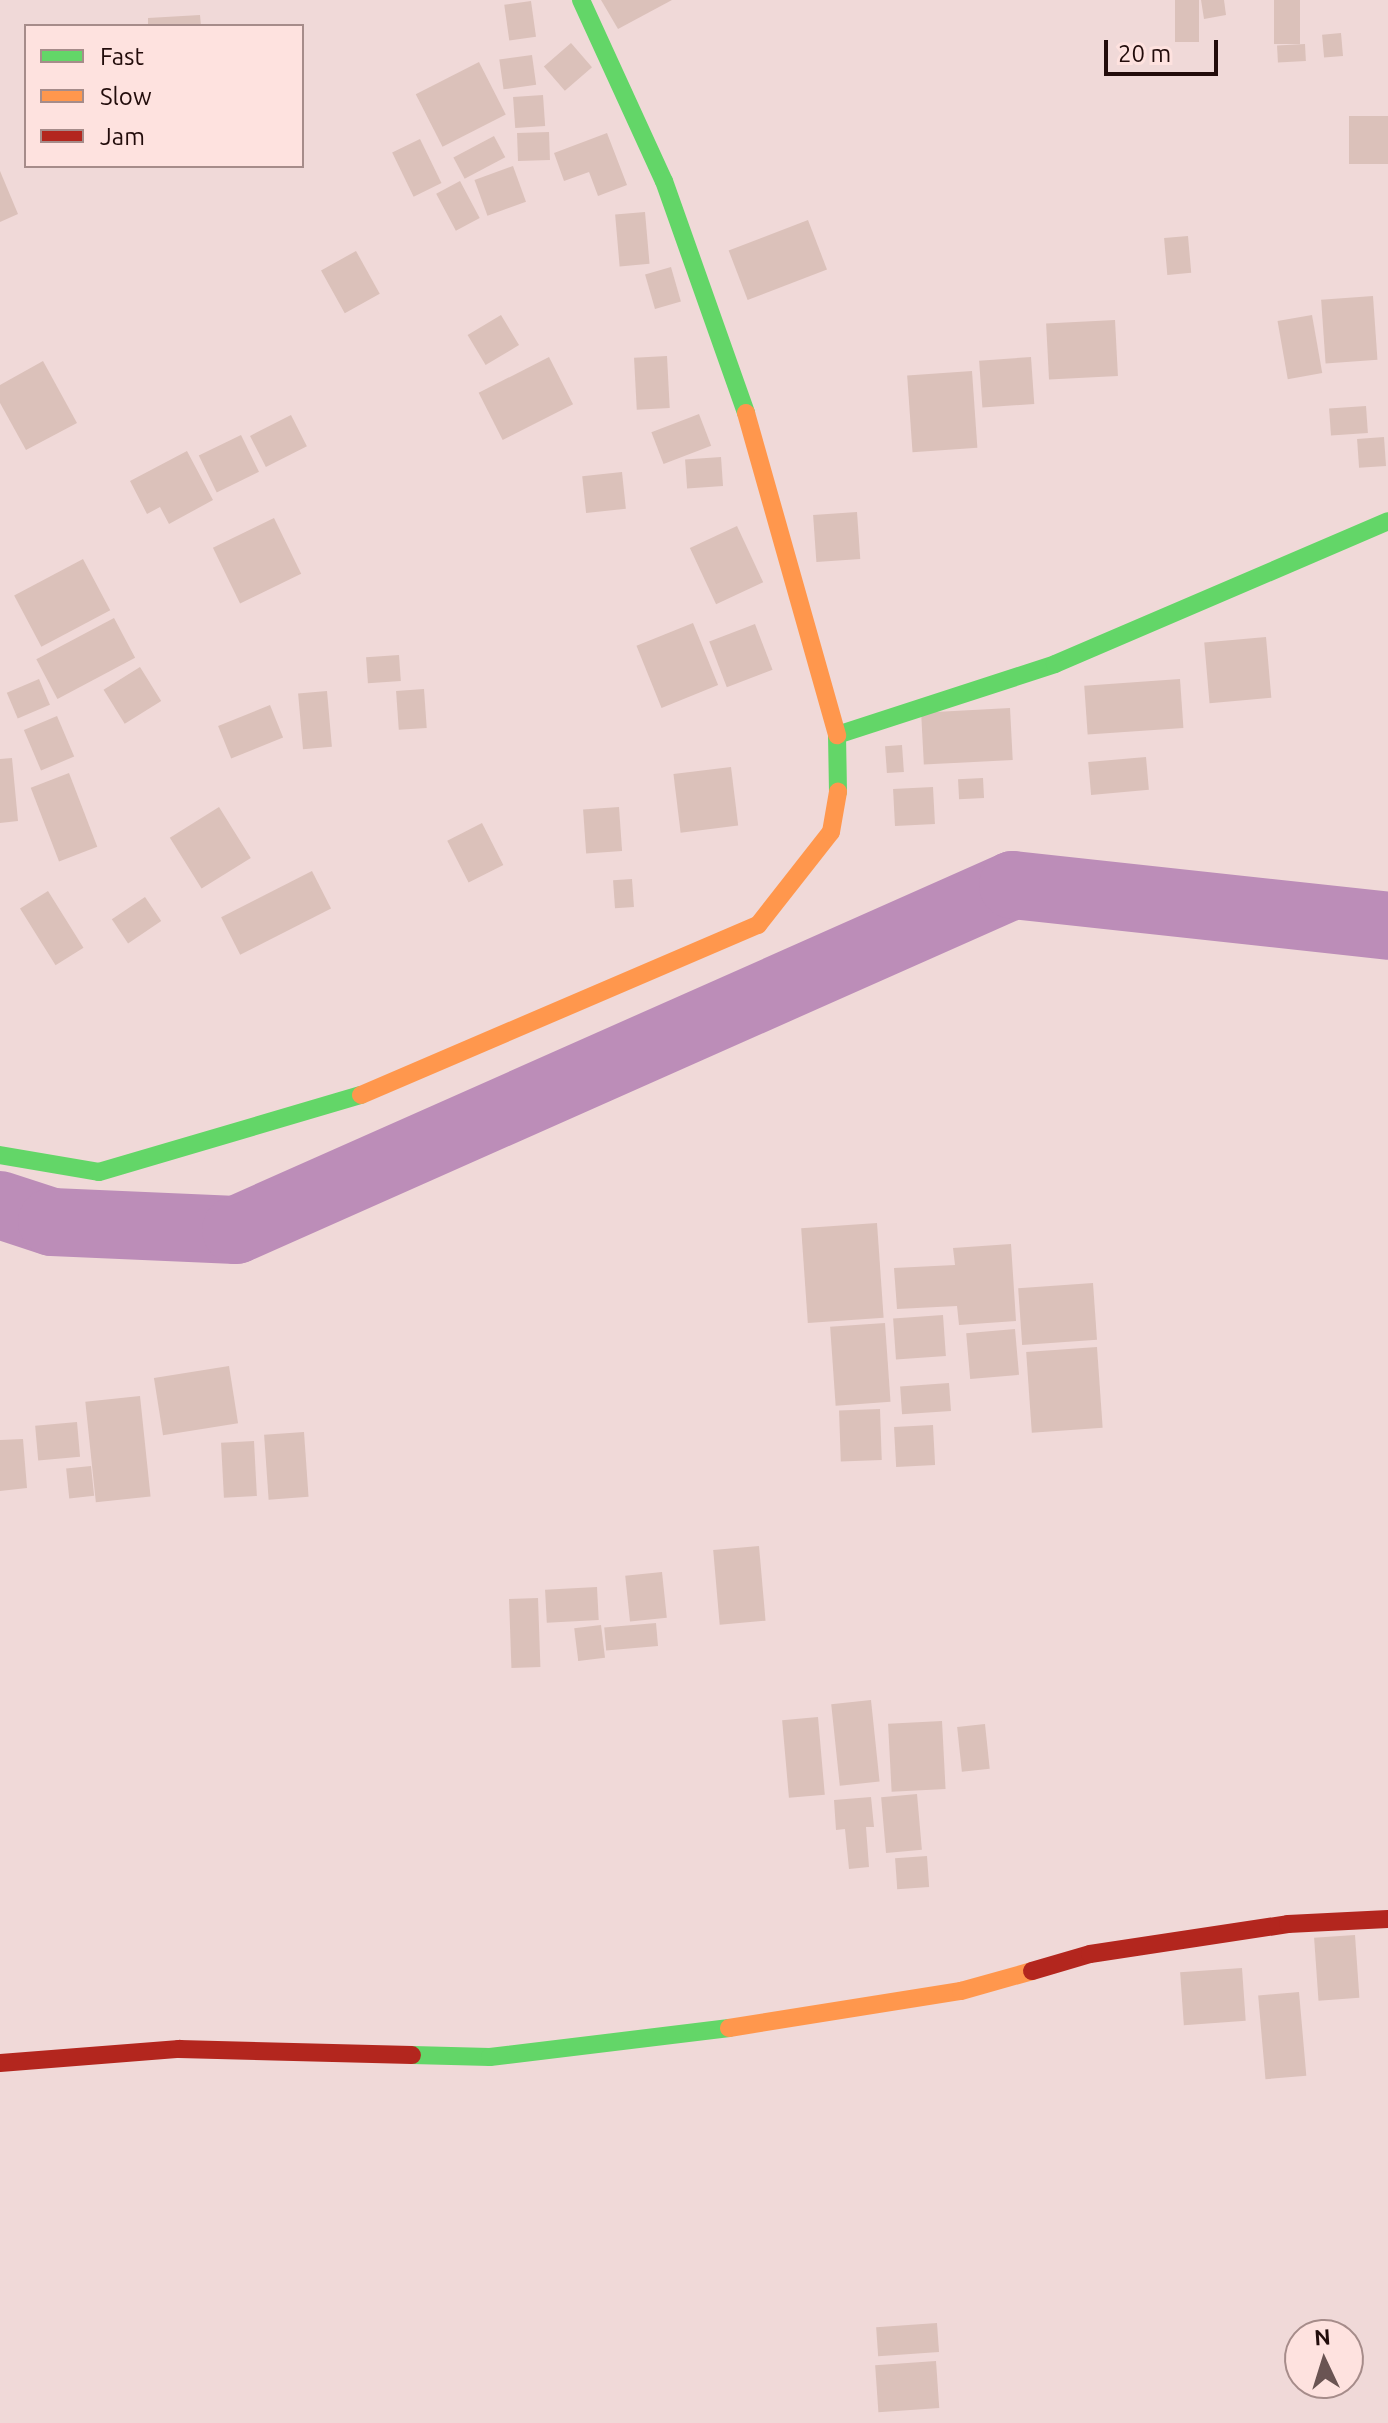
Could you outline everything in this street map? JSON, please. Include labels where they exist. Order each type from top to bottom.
[{"type":"street","points":[[0,1155],[99,1172],[385,1088],[758,925],[831,832],[839,789],[837,735],[746,412],[664,181],[581,0]]},
{"type":"street","points":[[837,735],[1055,664],[1388,521]]},
{"type":"street","points":[[0,2063],[179,2049],[490,2057],[629,2043],[961,1991],[1090,1954],[1288,1924],[1388,1919]]},
{"type":"building","points":[[601,0],[672,0],[618,29]]},
{"type":"building","points":[[1175,0],[1199,0],[1199,42],[1175,42]]},
{"type":"building","points":[[1201,0],[1224,0],[1226,15],[1204,19]]},
{"type":"building","points":[[1274,0],[1300,0],[1300,44],[1274,44]]},
{"type":"building","points":[[531,1],[536,37],[509,40],[504,5]]},
{"type":"building","points":[[200,15],[201,24],[148,24],[148,18]]},
{"type":"building","points":[[1341,33],[1343,56],[1324,58],[1322,35]]},
{"type":"building","points":[[571,43],[592,67],[565,91],[544,67]]},
{"type":"building","points":[[1305,44],[1306,61],[1278,62],[1277,45]]},
{"type":"building","points":[[532,55],[536,85],[503,89],[499,60]]},
{"type":"building","points":[[479,62],[506,115],[443,147],[416,94]]},
{"type":"building","points":[[543,95],[545,126],[515,128],[513,97]]},
{"type":"building","points":[[1349,116],[1388,116],[1388,164],[1349,164]]},
{"type":"building","points":[[549,132],[550,160],[518,161],[517,133]]},
{"type":"building","points":[[607,133],[627,185],[598,196],[589,172],[564,181],[554,153]]},
{"type":"building","points":[[494,136],[505,157],[465,179],[453,158]]},
{"type":"building","points":[[420,139],[441,183],[414,197],[392,153]]},
{"type":"building","points":[[513,166],[526,202],[487,216],[474,180]]},
{"type":"building","points":[[0,171],[18,214],[0,222]]},
{"type":"building","points":[[460,181],[480,218],[456,231],[436,194]]},
{"type":"building","points":[[645,212],[650,264],[620,266],[615,215]]},
{"type":"building","points":[[808,220],[827,269],[748,300],[729,250]]},
{"type":"building","points":[[1188,236],[1191,273],[1167,275],[1164,238]]},
{"type":"building","points":[[356,251],[380,294],[345,313],[321,270]]},
{"type":"building","points":[[671,267],[681,302],[655,309],[645,274]]},
{"type":"building","points":[[1373,296],[1377,360],[1326,363],[1321,300]]},
{"type":"building","points":[[501,315],[519,345],[486,365],[468,335]]},
{"type":"building","points":[[1312,315],[1322,373],[1288,379],[1278,321]]},
{"type":"building","points":[[1115,320],[1118,376],[1049,380],[1046,324]]},
{"type":"building","points":[[667,356],[670,408],[637,410],[634,358]]},
{"type":"building","points":[[549,357],[573,404],[503,440],[479,393]]},
{"type":"building","points":[[1031,357],[1034,404],[982,408],[979,361]]},
{"type":"building","points":[[43,361],[77,423],[26,450],[0,403],[0,385]]},
{"type":"building","points":[[972,371],[977,448],[913,452],[907,376]]},
{"type":"building","points":[[1366,406],[1368,433],[1331,436],[1329,409]]},
{"type":"building","points":[[699,414],[711,446],[664,464],[651,432]]},
{"type":"building","points":[[291,415],[307,446],[266,467],[250,436]]},
{"type":"building","points":[[241,435],[259,472],[217,492],[199,456]]},
{"type":"building","points":[[1384,437],[1386,466],[1359,468],[1357,439]]},
{"type":"building","points":[[187,451],[213,500],[169,524],[160,507],[147,514],[130,481]]},
{"type":"building","points":[[721,457],[723,486],[687,488],[685,460]]},
{"type":"building","points":[[622,472],[626,509],[586,513],[582,476]]},
{"type":"building","points":[[857,512],[860,559],[816,562],[813,515]]},
{"type":"building","points":[[274,518],[301,574],[240,604],[213,548]]},
{"type":"building","points":[[737,526],[763,582],[716,604],[690,548]]},
{"type":"building","points":[[83,559],[110,610],[41,647],[14,596]]},
{"type":"building","points":[[114,618],[135,658],[57,699],[36,659]]},
{"type":"building","points":[[693,623],[718,685],[662,708],[636,646]]},
{"type":"building","points":[[755,624],[773,670],[727,687],[709,642]]},
{"type":"building","points":[[1266,637],[1271,698],[1210,703],[1204,642]]},
{"type":"building","points":[[399,655],[401,681],[368,683],[366,657]]},
{"type":"building","points":[[140,667],[161,701],[125,724],[104,690]]},
{"type":"building","points":[[39,679],[50,705],[18,718],[7,693]]},
{"type":"building","points":[[1180,679],[1183,728],[1088,735],[1084,686]]},
{"type":"building","points":[[424,689],[427,728],[399,730],[396,691]]},
{"type":"building","points":[[327,691],[332,747],[303,749],[298,694]]},
{"type":"building","points":[[270,705],[283,737],[231,758],[218,726]]},
{"type":"building","points":[[1010,708],[1013,760],[924,765],[921,713]]},
{"type":"building","points":[[57,716],[74,757],[41,771],[24,730]]},
{"type":"building","points":[[902,745],[904,772],[887,773],[885,746]]},
{"type":"building","points":[[1146,757],[1149,790],[1091,795],[1088,762]]},
{"type":"building","points":[[12,758],[18,821],[0,823],[0,759]]},
{"type":"building","points":[[731,767],[738,826],[681,833],[673,774]]},
{"type":"building","points":[[69,773],[97,847],[59,861],[31,788]]},
{"type":"building","points":[[983,778],[984,798],[959,799],[958,779]]},
{"type":"building","points":[[933,787],[935,824],[895,826],[893,789]]},
{"type":"building","points":[[219,807],[251,858],[202,889],[170,838]]},
{"type":"building","points":[[619,807],[622,851],[586,853],[583,810]]},
{"type":"building","points":[[482,823],[503,865],[469,883],[447,841]]},
{"type":"building","points":[[312,871],[331,908],[240,955],[221,917]]},
{"type":"building","points":[[632,879],[634,907],[615,908],[613,880]]},
{"type":"building","points":[[48,891],[84,948],[56,965],[20,908]]},
{"type":"building","points":[[145,897],[161,921],[128,943],[112,919]]},
{"type":"building","points":[[877,1223],[884,1318],[808,1323],[801,1228]]},
{"type":"building","points":[[1011,1244],[1016,1321],[959,1325],[957,1306],[897,1309],[894,1268],[955,1265],[953,1248]]},
{"type":"building","points":[[1093,1283],[1097,1340],[1022,1345],[1018,1288]]},
{"type":"building","points":[[943,1315],[946,1356],[896,1359],[893,1318]]},
{"type":"building","points":[[885,1323],[891,1402],[836,1406],[830,1327]]},
{"type":"building","points":[[1015,1329],[1019,1375],[970,1379],[966,1333]]},
{"type":"building","points":[[1097,1347],[1103,1428],[1032,1433],[1026,1352]]},
{"type":"building","points":[[229,1366],[238,1423],[163,1435],[154,1378]]},
{"type":"building","points":[[949,1383],[951,1411],[902,1414],[900,1386]]},
{"type":"building","points":[[140,1396],[151,1496],[96,1502],[85,1402]]},
{"type":"building","points":[[880,1409],[882,1460],[841,1461],[839,1410]]},
{"type":"building","points":[[77,1422],[80,1457],[38,1461],[35,1426]]},
{"type":"building","points":[[933,1425],[935,1465],[896,1467],[894,1427]]},
{"type":"building","points":[[304,1432],[309,1497],[269,1500],[264,1435]]},
{"type":"building","points":[[23,1439],[27,1488],[0,1491],[0,1440]]},
{"type":"building","points":[[254,1441],[257,1496],[224,1498],[221,1443]]},
{"type":"building","points":[[91,1466],[94,1496],[69,1498],[66,1469]]},
{"type":"building","points":[[759,1546],[766,1621],[720,1625],[713,1550]]},
{"type":"building","points":[[662,1572],[667,1618],[630,1622],[625,1576]]},
{"type":"building","points":[[597,1587],[599,1620],[547,1623],[545,1590]]},
{"type":"building","points":[[538,1598],[540,1667],[511,1668],[509,1599]]},
{"type":"building","points":[[656,1623],[658,1646],[606,1650],[604,1628]]},
{"type":"building","points":[[601,1625],[605,1658],[578,1661],[574,1628]]},
{"type":"building","points":[[871,1700],[880,1782],[840,1786],[831,1704]]},
{"type":"building","points":[[818,1717],[825,1795],[789,1798],[782,1720]]},
{"type":"building","points":[[942,1721],[946,1789],[892,1792],[888,1724]]},
{"type":"building","points":[[985,1724],[990,1769],[962,1772],[957,1727]]},
{"type":"building","points":[[917,1794],[922,1850],[886,1853],[881,1797]]},
{"type":"building","points":[[871,1797],[874,1827],[866,1827],[869,1867],[849,1869],[845,1829],[836,1830],[834,1800]]},
{"type":"building","points":[[927,1856],[929,1887],[897,1889],[895,1858]]},
{"type":"building","points":[[1355,1935],[1359,1998],[1318,2001],[1314,1938]]},
{"type":"building","points":[[1242,1968],[1246,2021],[1184,2025],[1180,1972]]},
{"type":"building","points":[[1299,1992],[1306,2076],[1265,2079],[1258,1996]]},
{"type":"building","points":[[937,2323],[939,2352],[878,2356],[876,2327]]},
{"type":"building","points":[[936,2361],[939,2408],[878,2412],[875,2365]]},
{"type":"waterway","points":[[0,1205],[52,1222],[236,1230],[1013,885],[1388,926]]},
{"type":"traffic: fast","points":[[581,0],[664,181],[746,413]]},
{"type":"traffic: fast","points":[[838,792],[837,735],[1055,664],[1388,521]]},
{"type":"traffic: fast","points":[[0,1155],[99,1172],[361,1095]]},
{"type":"traffic: fast","points":[[412,2055],[490,2057],[729,2028]]},
{"type":"traffic: slow","points":[[746,413],[837,735]]},
{"type":"traffic: slow","points":[[361,1095],[758,925],[831,832],[838,792]]},
{"type":"traffic: slow","points":[[729,2028],[961,1991],[1032,1971]]},
{"type":"traffic: jam","points":[[1032,1971],[1090,1954],[1288,1924],[1388,1919]]},
{"type":"traffic: jam","points":[[0,2063],[179,2049],[412,2055]]}]
